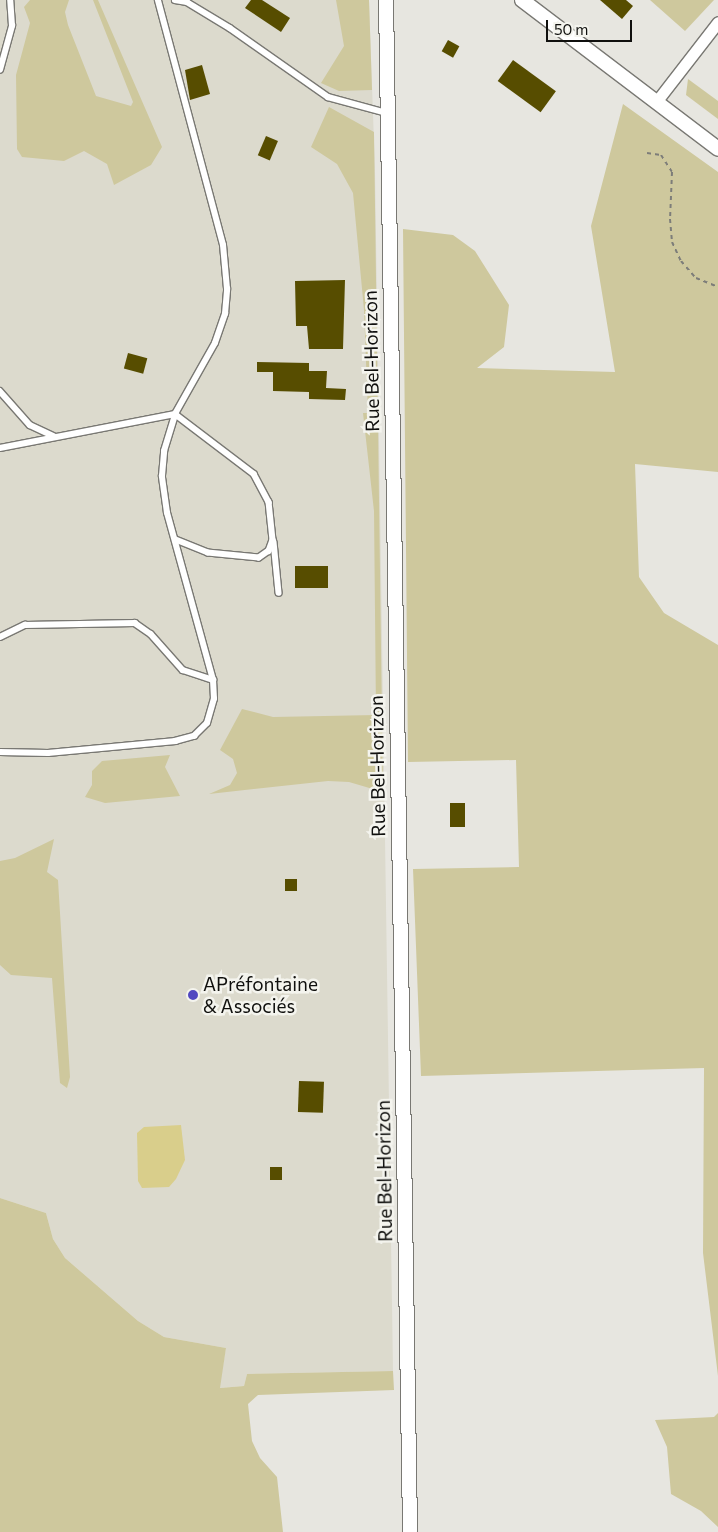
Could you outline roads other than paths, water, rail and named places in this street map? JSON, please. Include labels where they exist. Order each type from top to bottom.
[{"type":"street","name":"Rue Bel-Horizon","points":[[386,0],[410,1532]]},
{"type":"street","points":[[522,0],[718,149]]},
{"type":"street","points":[[656,102],[718,22]]},
{"type":"lane","points":[[0,70],[12,26],[10,0]]},
{"type":"lane","points":[[0,752],[48,753],[194,736],[207,722],[214,699],[213,680],[176,540],[166,513],[162,476],[164,451],[175,414],[215,344],[225,314],[227,289],[223,245],[158,0]]},
{"type":"lane","points":[[175,0],[187,2],[230,28],[328,97],[387,113]]},
{"type":"lane","points":[[0,391],[30,425],[54,436]]},
{"type":"lane","points":[[0,448],[175,414],[254,474],[269,502],[280,593]]},
{"type":"lane","points":[[176,540],[208,553],[258,558],[268,551],[273,540]]},
{"type":"lane","points":[[0,636],[25,625],[134,623],[151,634],[183,670],[213,680]]},
{"type":"place","name":"APréfontaine & Associés","points":[[193,995]]}]
